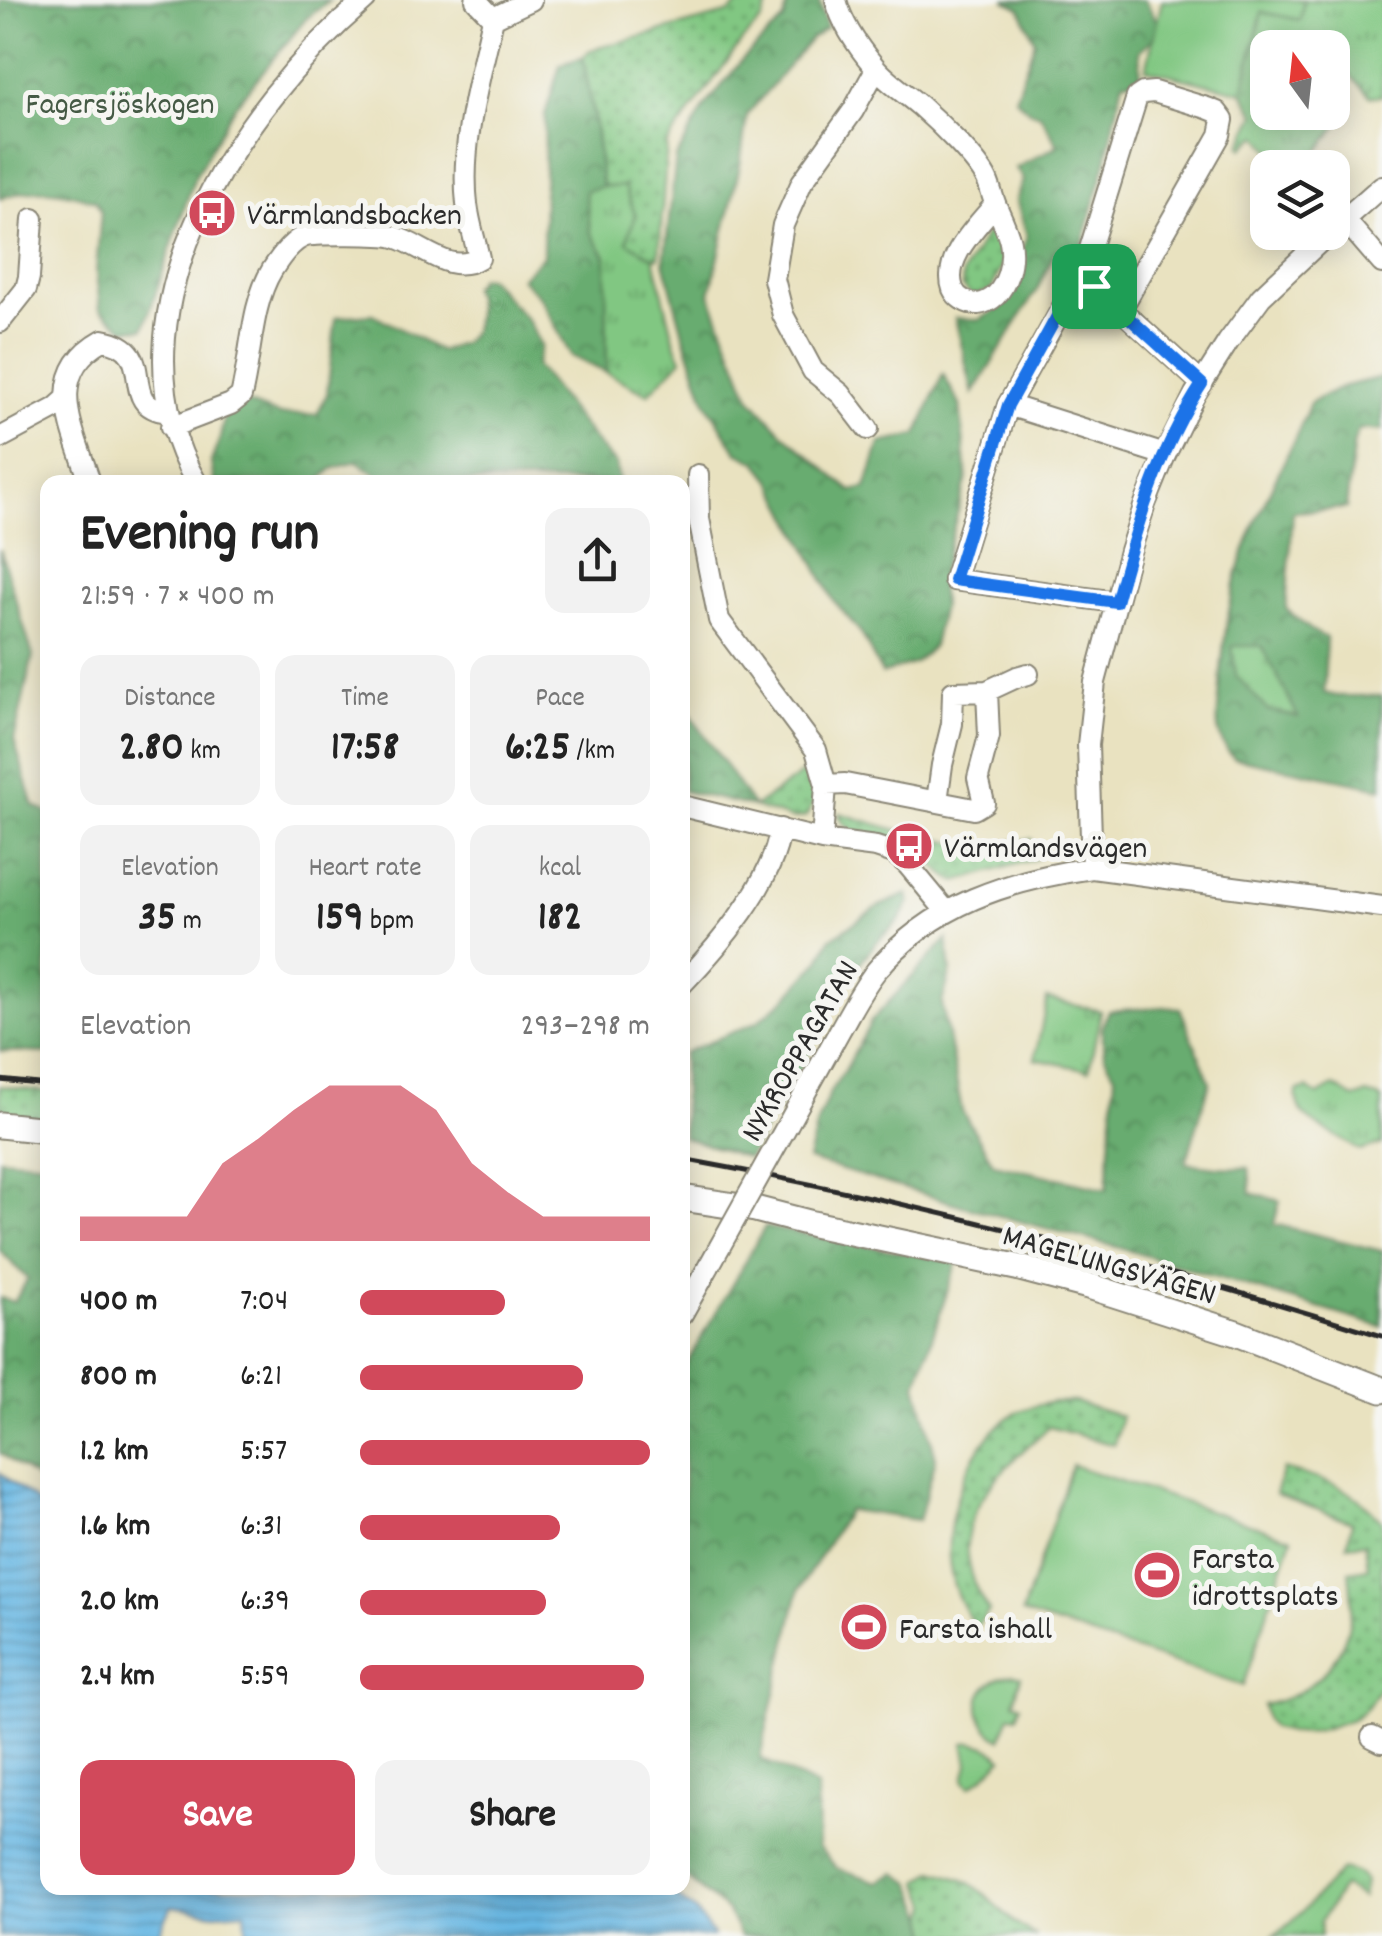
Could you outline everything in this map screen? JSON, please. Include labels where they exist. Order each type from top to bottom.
[{"type":"main road","points":[[0,1126],[40,1129]]},
{"type":"main road","name":"MAGELUNGSVÄGEN","points":[[690,1199],[755,1209],[1092,1288],[1236,1333],[1382,1390]]},
{"type":"main road","name":"MAGELUNGSVÄGEN","points":[[690,1213],[813,1224]]},
{"type":"street","points":[[192,475],[170,420],[164,381],[168,306],[189,237],[242,139],[296,67],[365,0]]},
{"type":"street","points":[[476,0],[494,18]]},
{"type":"street","points":[[494,18],[531,0]]},
{"type":"street","points":[[836,0],[854,40],[876,69],[924,110],[978,166],[995,204]]},
{"type":"street","points":[[0,438],[65,400],[79,356],[103,340],[118,342],[128,350],[135,360],[145,404],[170,420],[231,404],[242,396],[252,336],[270,273],[291,245],[304,236],[394,236],[460,265],[479,258],[467,204],[467,157],[494,18]]},
{"type":"street","points":[[868,428],[841,394],[814,371],[783,315],[774,279],[784,225],[802,182],[853,110],[876,69]]},
{"type":"street","points":[[1121,309],[1220,135],[1223,120],[1217,112],[1154,92],[1137,97],[1084,265],[1094,286],[1202,384]]},
{"type":"street","points":[[1350,214],[1382,186]]},
{"type":"street","points":[[0,322],[26,288],[34,219]]},
{"type":"street","points":[[1350,238],[1382,263]]},
{"type":"street","points":[[1092,868],[1088,745],[1095,682],[1145,504],[1165,455],[1228,342],[1261,297],[1311,250]]},
{"type":"street","points":[[1086,275],[1078,278],[1008,405],[954,580],[1116,602]]},
{"type":"street","points":[[65,400],[88,475]]},
{"type":"street","points":[[1008,405],[1165,455]]},
{"type":"street","points":[[698,475],[698,519],[720,624],[816,750],[826,784],[822,840]]},
{"type":"street","points":[[937,802],[952,724],[952,682],[987,691],[1028,674]]},
{"type":"street","points":[[826,784],[845,784],[974,809],[984,803],[978,778],[989,736],[987,691]]},
{"type":"street","points":[[690,808],[894,853],[946,911]]},
{"type":"street","points":[[690,976],[712,953],[747,903],[768,866],[780,829]]},
{"type":"street","name":"NYKROPPAGATAN","points":[[690,1300],[874,974],[912,934],[946,911],[1013,884],[1092,868],[1382,907]]},
{"type":"green space","name":"Fagersjöskogen","points":[[0,0],[330,0],[306,19],[234,107],[194,179],[144,328],[125,329],[100,309],[96,272],[101,211],[96,201],[48,191],[0,199]]},
{"type":"green space","points":[[743,0],[770,0],[763,19],[742,41],[667,144],[659,257],[654,258],[627,242],[635,214],[624,187],[602,187],[583,57],[590,50],[730,13]]},
{"type":"green space","points":[[788,0],[819,0],[827,28],[811,39],[747,115],[740,165],[710,294],[750,397],[783,433],[851,491],[866,488],[880,443],[917,435],[943,374],[960,405],[967,478],[940,578],[942,606],[933,646],[915,663],[882,674],[861,633],[834,601],[772,481],[757,462],[737,452],[706,402],[664,262],[676,158],[704,108],[742,60],[784,20]]},
{"type":"green space","points":[[1004,0],[1145,0],[1157,21],[1154,38],[1139,51],[1141,80],[1123,81],[1106,162],[1082,246],[1055,252],[1038,288],[973,394],[955,318],[979,320],[1003,306],[1027,236],[1016,200],[1023,179],[1016,168],[1058,145],[1040,114],[1029,111],[1015,98],[1035,41],[1020,8]]},
{"type":"green space","points":[[1162,0],[1304,0],[1300,20],[1262,12],[1258,30],[1250,30],[1250,63],[1243,92],[1146,69]]},
{"type":"green space","points":[[1304,0],[1380,0],[1382,96],[1370,96],[1350,75],[1350,30],[1258,30],[1262,11],[1299,20]]},
{"type":"green space","points":[[583,57],[602,187],[585,192],[591,233],[606,256],[607,373],[571,356],[540,297],[521,278],[543,256],[545,115],[560,65]]},
{"type":"green space","points":[[1250,62],[1250,104],[1243,92]]},
{"type":"green space","points":[[1250,126],[1250,130],[1334,130],[1318,150],[1271,150],[1258,135],[1243,148]]},
{"type":"green space","points":[[624,186],[635,214],[627,242],[654,258],[682,359],[648,394],[607,373],[606,256],[591,233],[585,191]]},
{"type":"green space","points":[[995,225],[1006,257],[991,290],[973,296],[962,287],[963,273],[988,230]]},
{"type":"green space","points":[[488,277],[529,322],[541,346],[536,366],[616,464],[618,475],[377,475],[357,461],[326,475],[213,475],[211,462],[225,414],[247,403],[279,415],[317,414],[327,394],[336,317],[373,314],[440,351],[461,343],[472,331],[476,317],[472,288],[479,278]]},
{"type":"green space","points":[[1382,377],[1382,431],[1359,429],[1346,508],[1293,512],[1286,609],[1326,638],[1324,693],[1382,696],[1382,788],[1234,758],[1222,741],[1217,717],[1226,629],[1243,554],[1310,403],[1341,387]]},
{"type":"green space","points":[[0,549],[33,656],[14,740],[34,806],[40,809],[40,1053],[0,1051]]},
{"type":"green space","points":[[1232,646],[1262,646],[1298,717],[1267,710],[1236,675]]},
{"type":"green space","points":[[690,714],[754,807],[690,793]]},
{"type":"green space","points":[[812,767],[814,799],[805,817],[793,819],[754,807]]},
{"type":"green space","points":[[839,813],[952,842],[984,844],[1031,839],[1038,858],[956,882],[907,844],[854,830],[842,821]]},
{"type":"green space","points":[[908,894],[910,902],[900,920],[856,968],[748,1158],[690,1139],[690,1050],[757,1022],[785,999],[820,960],[830,939],[879,906]]},
{"type":"green space","points":[[947,939],[951,971],[942,1003],[962,1111],[994,1164],[1107,1189],[1115,1075],[1104,1055],[1102,1026],[1109,1011],[1180,1008],[1210,1082],[1186,1163],[1249,1168],[1251,1193],[1280,1201],[1274,1224],[1382,1251],[1382,1327],[808,1160],[830,1092],[872,1020]]},
{"type":"green space","points":[[1047,999],[1101,1011],[1089,1070],[1035,1059]]},
{"type":"green space","points":[[0,1086],[40,1091],[40,1118],[0,1113]]},
{"type":"green space","points":[[1334,1086],[1354,1098],[1366,1094],[1379,1097],[1382,1144],[1360,1151],[1302,1112],[1297,1091],[1307,1088],[1318,1095]]},
{"type":"green space","points":[[0,1158],[40,1161],[40,1481],[0,1453],[0,1298],[14,1302],[28,1279],[0,1251]]},
{"type":"green space","points":[[765,1227],[957,1262],[917,1384],[936,1458],[919,1520],[848,1510],[799,1590],[760,1758],[817,1787],[818,1847],[837,1868],[878,1882],[896,1873],[912,1883],[930,1936],[740,1936],[727,1911],[690,1882],[690,1358]]},
{"type":"green space","points":[[1052,1402],[1075,1402],[1121,1416],[1114,1445],[1049,1427],[990,1487],[969,1531],[967,1555],[973,1582],[989,1611],[976,1627],[956,1592],[949,1556],[952,1518],[963,1480],[978,1451],[998,1426],[1019,1411]]},
{"type":"green space","name":"Farsta idrottsplats","points":[[1072,1465],[1292,1538],[1243,1686],[1022,1613]]},
{"type":"green space","points":[[1283,1469],[1337,1486],[1359,1499],[1382,1521],[1382,1685],[1367,1708],[1353,1719],[1305,1733],[1272,1728],[1263,1705],[1310,1684],[1333,1660],[1348,1629],[1352,1597],[1349,1571],[1368,1568],[1365,1543],[1347,1545],[1352,1522],[1275,1494]]},
{"type":"green space","points":[[1014,1674],[1021,1676],[1014,1702],[1021,1705],[1017,1716],[1010,1715],[1001,1739],[983,1721],[979,1701],[990,1683]]},
{"type":"green space","points":[[964,1743],[987,1746],[1003,1758],[970,1786],[964,1780],[968,1764]]},
{"type":"green space","points":[[1342,1869],[1365,1881],[1362,1898],[1343,1886],[1321,1921],[1320,1936],[1273,1936],[1292,1922]]},
{"type":"green space","points":[[934,1871],[976,1887],[1017,1925],[1037,1936],[930,1936],[926,1916],[930,1905],[919,1881]]},
{"type":"water","points":[[0,1473],[40,1504],[40,1895],[674,1895],[695,1911],[714,1936],[247,1936],[245,1911],[215,1913],[172,1906],[160,1931],[163,1936],[0,1936]]},
{"type":"railway","points":[[0,1080],[40,1084]]},
{"type":"railway","points":[[690,1161],[1035,1237],[1382,1336]]},
{"type":"place","name":"Värmlandsbacken","points":[[212,213]]},
{"type":"place","name":"Värmlandsvägen","points":[[909,846]]},
{"type":"place","name":"Farsta idrottsplats","points":[[1157,1575]]},
{"type":"place","name":"Farsta ishall","points":[[864,1627]]},
{"type":"route","points":[[1086,275],[1094,286],[1202,384],[1145,504],[1116,602],[954,580],[1008,405],[1078,278],[1086,275]]}]
